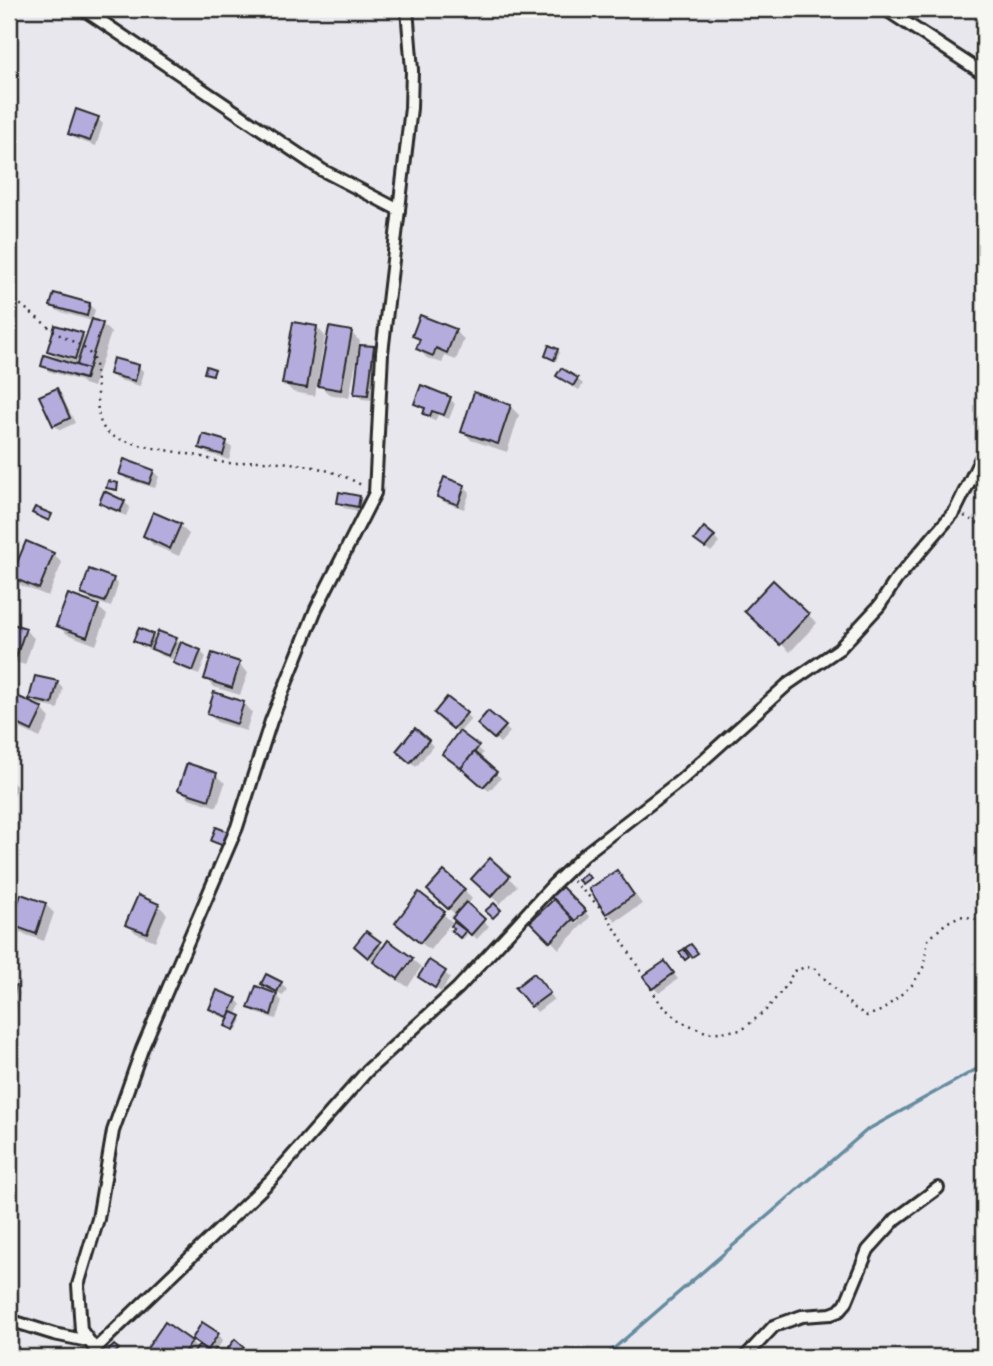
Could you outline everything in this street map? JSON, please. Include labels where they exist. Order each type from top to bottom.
[{"type":"street","points":[[82,9],[322,170],[399,210]]},
{"type":"street","points":[[92,1349],[81,1330],[78,1285],[99,1219],[113,1131],[142,1049],[237,827],[271,721],[316,609],[375,493],[382,353],[411,108],[412,70],[407,9]]},
{"type":"street","points":[[885,9],[984,74]]},
{"type":"street","points":[[92,1349],[270,1181],[368,1070],[458,988],[585,853],[681,780],[788,684],[839,649],[879,606],[896,580],[955,511],[984,452]]},
{"type":"street","points":[[744,1357],[774,1326],[802,1316],[839,1311],[846,1303],[868,1250],[896,1219],[938,1188]]},
{"type":"street","points":[[9,1320],[92,1349]]},
{"type":"path","points":[[9,296],[58,334],[80,345],[93,358],[100,420],[106,432],[115,437],[228,463],[300,463],[351,479],[375,493]]},
{"type":"path","points":[[955,511],[984,527]]},
{"type":"path","points":[[565,873],[605,912],[661,1005],[680,1021],[708,1033],[742,1030],[766,1010],[786,986],[794,971],[806,967],[814,968],[853,1007],[867,1016],[883,1010],[913,984],[923,968],[928,940],[946,923],[960,916],[984,923]]},
{"type":"building","points":[[76,109],[99,117],[90,141],[68,134]]},
{"type":"building","points":[[54,293],[90,303],[87,316],[50,306]]},
{"type":"building","points":[[420,315],[456,329],[447,353],[436,348],[433,356],[416,349],[420,339],[412,336]]},
{"type":"building","points":[[92,319],[103,323],[85,379],[73,376]]},
{"type":"building","points":[[293,322],[317,326],[307,388],[282,384]]},
{"type":"building","points":[[55,325],[83,333],[75,359],[47,351]]},
{"type":"building","points":[[329,327],[352,331],[341,390],[318,386]]},
{"type":"building","points":[[360,345],[374,346],[368,395],[354,394]]},
{"type":"building","points":[[549,345],[558,349],[554,360],[545,356]]},
{"type":"building","points":[[44,355],[88,369],[85,379],[41,366]]},
{"type":"building","points":[[113,358],[139,365],[135,381],[109,374]]},
{"type":"building","points":[[206,366],[215,369],[213,375],[204,373]]},
{"type":"building","points":[[561,368],[578,378],[573,386],[556,376]]},
{"type":"building","points":[[421,385],[451,397],[444,415],[432,411],[430,416],[423,414],[425,408],[414,404]]},
{"type":"building","points":[[57,388],[70,418],[53,426],[39,396]]},
{"type":"building","points":[[474,392],[511,405],[498,444],[461,432]]},
{"type":"building","points":[[203,434],[227,441],[223,455],[199,448]]},
{"type":"building","points":[[124,459],[154,470],[149,484],[119,474]]},
{"type":"building","points":[[444,477],[465,485],[458,505],[437,497]]},
{"type":"building","points":[[108,481],[118,483],[117,490],[106,488]]},
{"type":"building","points":[[104,491],[125,501],[120,512],[99,503]]},
{"type":"building","points":[[339,492],[360,496],[358,507],[337,503]]},
{"type":"building","points":[[35,507],[52,514],[49,521],[32,513]]},
{"type":"building","points":[[153,512],[181,524],[170,549],[143,536]]},
{"type":"building","points":[[704,527],[715,536],[705,548],[694,540]]},
{"type":"building","points":[[26,541],[54,553],[39,589],[11,577]]},
{"type":"building","points":[[89,569],[114,578],[105,602],[81,594]]},
{"type":"building","points":[[773,580],[809,614],[780,645],[744,611]]},
{"type":"building","points":[[68,594],[99,605],[87,637],[56,626]]},
{"type":"building","points":[[9,623],[26,628],[16,657],[9,655]]},
{"type":"building","points":[[139,628],[153,634],[148,647],[133,641]]},
{"type":"building","points":[[158,631],[177,638],[169,656],[151,649]]},
{"type":"building","points":[[181,642],[201,650],[193,671],[173,663]]},
{"type":"building","points":[[212,653],[240,662],[232,688],[204,679]]},
{"type":"building","points":[[35,676],[58,681],[52,704],[29,699]]},
{"type":"building","points":[[214,692],[244,702],[237,724],[207,714]]},
{"type":"building","points":[[17,696],[43,708],[32,731],[9,720]]},
{"type":"building","points":[[447,697],[467,713],[453,729],[434,713]]},
{"type":"building","points":[[488,711],[506,726],[494,739],[477,724]]},
{"type":"building","points":[[415,728],[429,740],[410,763],[396,751]]},
{"type":"building","points":[[459,731],[479,746],[462,769],[442,754]]},
{"type":"building","points":[[474,752],[497,772],[483,787],[461,768]]},
{"type":"building","points":[[187,763],[217,773],[209,800],[178,790]]},
{"type":"building","points":[[216,827],[229,832],[224,846],[211,841]]},
{"type":"building","points":[[490,858],[510,876],[491,897],[471,879]]},
{"type":"building","points":[[617,870],[634,895],[606,914],[589,889]]},
{"type":"building","points":[[444,871],[465,889],[448,909],[427,890]]},
{"type":"building","points":[[586,873],[590,878],[582,884],[578,880]]},
{"type":"building","points":[[562,887],[586,911],[575,921],[551,897]]},
{"type":"building","points":[[419,892],[445,912],[420,943],[395,923]]},
{"type":"building","points":[[21,894],[46,903],[36,934],[11,925]]},
{"type":"building","points":[[138,895],[159,904],[147,933],[125,925]]},
{"type":"building","points":[[554,899],[573,919],[550,942],[530,922]]},
{"type":"building","points":[[466,902],[485,919],[471,935],[452,918]]},
{"type":"building","points":[[494,903],[501,910],[493,918],[485,911]]},
{"type":"building","points":[[454,922],[466,931],[460,938],[451,930],[454,928],[451,926]]},
{"type":"building","points":[[366,931],[381,942],[368,958],[354,946]]},
{"type":"building","points":[[388,940],[413,958],[398,979],[373,962]]},
{"type":"building","points":[[691,944],[698,953],[692,957],[685,948]]},
{"type":"building","points":[[684,949],[689,957],[685,960],[679,952]]},
{"type":"building","points":[[429,960],[446,971],[435,988],[418,977]]},
{"type":"building","points":[[665,961],[674,973],[652,989],[643,976]]},
{"type":"building","points":[[534,973],[550,993],[531,1007],[515,988]]},
{"type":"building","points":[[266,974],[282,982],[277,992],[261,984]]},
{"type":"building","points":[[9,984],[16,986],[10,1010],[9,1010]]},
{"type":"building","points":[[256,986],[277,994],[271,1015],[248,1008]]},
{"type":"building","points":[[217,990],[237,998],[228,1017],[209,1009]]},
{"type":"building","points":[[232,1012],[241,1016],[234,1030],[225,1026]]},
{"type":"building","points":[[165,1322],[192,1341],[181,1357],[157,1357],[146,1350]]},
{"type":"building","points":[[202,1322],[219,1333],[208,1350],[192,1339]]},
{"type":"building","points":[[235,1339],[244,1347],[236,1357],[226,1351]]},
{"type":"building","points":[[114,1345],[119,1349],[113,1355],[108,1351]]},
{"type":"building","points":[[199,1345],[207,1351],[203,1357],[191,1357]]},
{"type":"building","points":[[215,1349],[232,1357],[211,1357]]},
{"type":"waterway","points":[[604,1357],[867,1130],[984,1065]]}]
